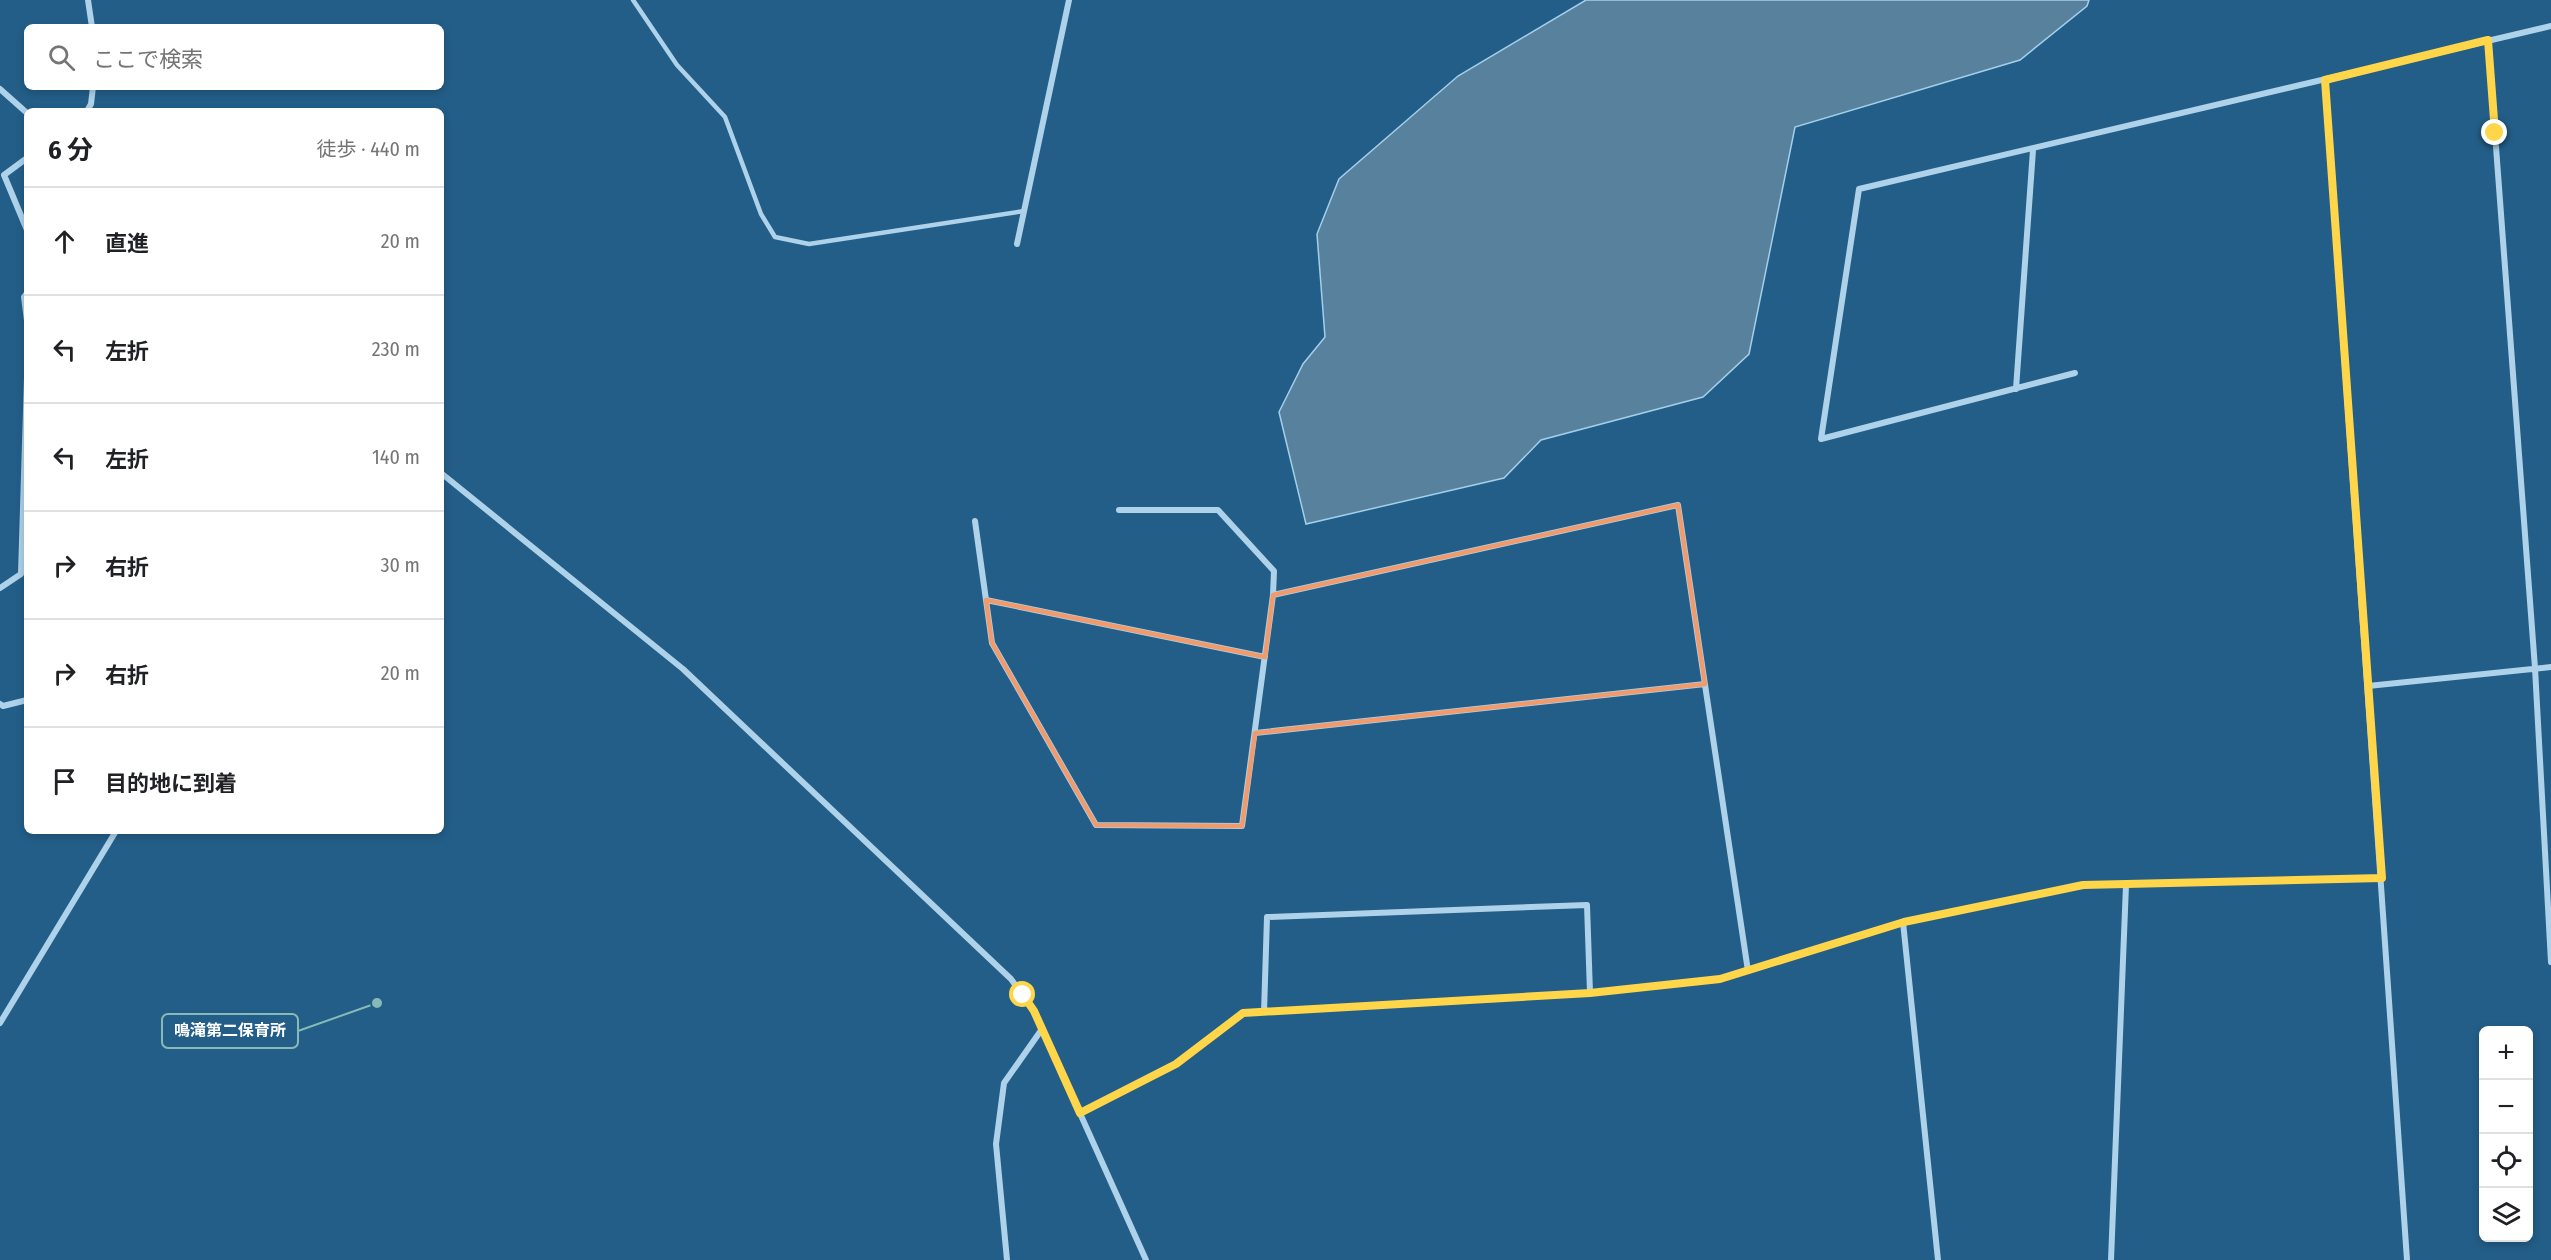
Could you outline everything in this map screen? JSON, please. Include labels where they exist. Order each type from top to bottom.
[{"type":"street","points":[[88,0],[92,24]]},
{"type":"street","points":[[1017,244],[1069,0]]},
{"type":"street","points":[[2075,373],[1821,439],[1859,189],[2033,150],[2551,26]]},
{"type":"street","points":[[2488,40],[2535,668],[2551,962]]},
{"type":"street","points":[[2325,80],[2408,1260]]},
{"type":"street","points":[[0,89],[24,110]]},
{"type":"street","points":[[89,108],[93,90]]},
{"type":"street","points":[[2016,389],[2033,150]]},
{"type":"street","points":[[24,160],[4,176],[24,223]]},
{"type":"street","points":[[444,475],[682,669],[1011,979],[1034,1011],[1146,1260]]},
{"type":"street","points":[[0,588],[21,574],[24,476]]},
{"type":"street","points":[[1273,595],[1678,505],[1748,971]]},
{"type":"street","points":[[975,521],[992,643],[1096,825],[1242,826],[1273,595],[1274,571],[1218,510],[1119,510]]},
{"type":"street","points":[[986,600],[1265,657]]},
{"type":"street","points":[[2368,686],[2551,667]]},
{"type":"street","points":[[1255,733],[1705,684]]},
{"type":"street","points":[[0,704],[3,706],[24,701]]},
{"type":"street","points":[[0,1023],[114,834]]},
{"type":"street","points":[[1080,1113],[1176,1064],[1243,1013],[1590,993],[1720,979],[1904,922],[2083,885],[2382,878]]},
{"type":"street","points":[[2111,1260],[2126,885]]},
{"type":"street","points":[[1264,1012],[1267,918],[1587,905],[1590,993]]},
{"type":"street","points":[[1904,922],[1938,1260]]},
{"type":"street","points":[[1007,1260],[996,1144],[1004,1083],[1042,1029]]},
{"type":"lane","points":[[633,0],[677,65],[725,117],[760,214],[775,237],[809,244],[1024,211]]},
{"type":"highlighted area","points":[[1678,505],[1705,684],[1255,733],[1242,826],[1096,825],[992,643],[986,600],[1265,657],[1273,595]]},
{"type":"water","points":[[1586,0],[2089,0],[2087,6],[2020,60],[1795,127],[1749,354],[1703,397],[1541,440],[1504,478],[1306,524],[1279,412],[1303,364],[1325,337],[1317,234],[1339,179],[1458,76]]},
{"type":"place","name":"鳴滝第二保育所","points":[[377,1003]]},
{"type":"route","points":[[1023,995],[1034,1011],[1080,1113],[1176,1064],[1243,1013],[1590,993],[1720,979],[1904,922],[2083,885],[2382,878],[2325,80],[2488,40],[2495,133]]}]
